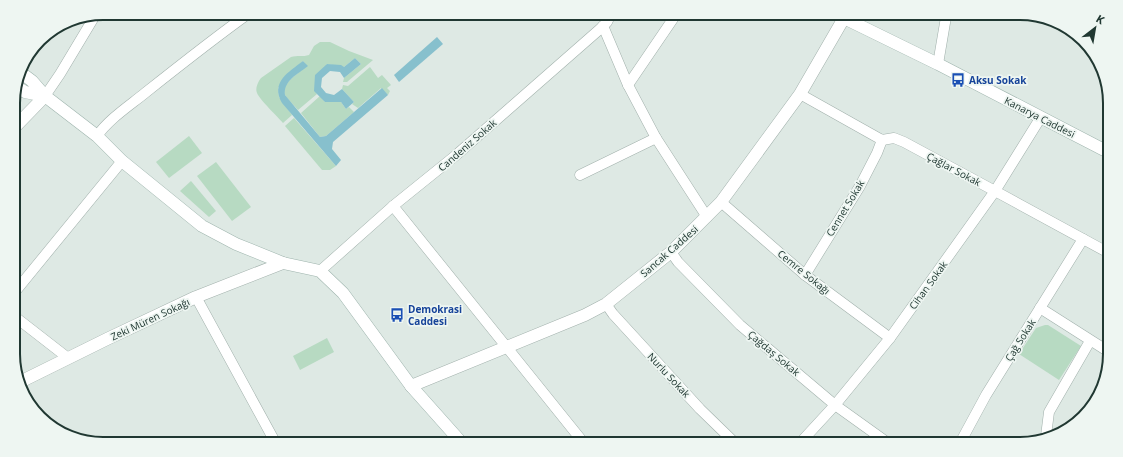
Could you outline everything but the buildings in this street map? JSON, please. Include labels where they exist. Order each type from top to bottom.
[{"type":"street","points":[[97,136],[102,129],[122,112],[202,47],[240,20]]},
{"type":"street","name":"Candeniz Sokak","points":[[320,271],[393,206],[455,156],[604,26],[608,20]]},
{"type":"street","points":[[628,85],[672,20]]},
{"type":"street","name":"Sancak Caddesi","points":[[411,386],[507,347],[606,304],[671,252],[721,202],[800,94],[841,20]]},
{"type":"street","name":"Kanarya Caddesi","points":[[849,20],[1103,149]]},
{"type":"street","points":[[938,64],[945,20]]},
{"type":"street","points":[[20,122],[45,96],[92,21]]},
{"type":"street","points":[[604,26],[628,85],[656,138],[707,217]]},
{"type":"street","points":[[25,76],[32,81],[45,96],[97,136],[122,161],[202,226],[236,244],[283,262],[320,271],[343,293],[411,386],[456,437]]},
{"type":"street","points":[[22,90],[25,92],[45,96]]},
{"type":"street","name":"Çağlar Sokak","points":[[800,94],[882,140],[894,138],[904,142],[1103,250]]},
{"type":"street","name":"Cihan Sokak","points":[[806,437],[835,405],[890,338],[996,191],[1040,117]]},
{"type":"street","points":[[580,175],[656,138]]},
{"type":"street","name":"Cennet Sokak","points":[[805,275],[860,186],[882,140]]},
{"type":"street","points":[[20,286],[122,161]]},
{"type":"street","name":"Cemre Sokağı","points":[[721,202],[805,275],[890,338]]},
{"type":"street","points":[[393,206],[579,437]]},
{"type":"street","name":"Çağ Sokak","points":[[964,437],[986,395],[1083,239]]},
{"type":"street","name":"Çağdaş Sokak","points":[[671,252],[678,262],[740,324],[835,405],[880,437]]},
{"type":"street","name":"Zeki Müren Sokağı","points":[[24,380],[196,297],[283,262]]},
{"type":"street","points":[[196,297],[272,437]]},
{"type":"street","name":"Nurlu Sokak","points":[[606,304],[613,314],[690,398],[729,437]]},
{"type":"street","points":[[1040,308],[1103,348]]},
{"type":"street","points":[[20,321],[68,358]]},
{"type":"street","points":[[1046,433],[1049,412],[1090,341]]},
{"type":"green space","points":[[320,42],[330,42],[373,60],[347,82],[343,82],[344,78],[361,64],[355,58],[344,67],[327,64],[315,91],[317,94],[298,110],[286,97],[284,91],[288,83],[307,66],[303,61],[278,88],[279,97],[292,115],[283,123],[257,93],[258,83],[261,78],[291,57],[309,55],[314,46]]},
{"type":"green space","points":[[370,67],[378,78],[382,75],[391,85],[387,88],[390,91],[388,95],[381,88],[358,108],[352,104],[354,102],[342,89],[343,85],[348,86]]},
{"type":"green space","points":[[320,96],[325,102],[341,102],[346,109],[349,107],[354,112],[326,136],[320,137],[301,113]]},
{"type":"green space","points":[[294,118],[336,166],[330,170],[322,170],[285,126]]},
{"type":"green space","points":[[189,136],[202,153],[169,178],[156,162]]},
{"type":"green space","points":[[216,162],[251,207],[232,221],[197,176]]},
{"type":"green space","points":[[191,181],[216,211],[209,217],[180,191]]},
{"type":"green space","points":[[1048,325],[1081,346],[1059,380],[1019,354],[1036,328]]},
{"type":"green space","points":[[327,338],[334,352],[300,370],[293,356]]},
{"type":"water","points":[[437,37],[443,44],[399,82],[394,75]]},
{"type":"water","points":[[355,58],[361,64],[344,78],[340,72],[330,71],[322,78],[321,87],[326,93],[334,95],[342,89],[354,102],[346,109],[341,102],[325,102],[314,91],[315,75],[327,64],[341,65],[344,67]]},
{"type":"water","points":[[303,61],[308,66],[289,82],[286,86],[285,95],[320,137],[326,136],[382,88],[388,95],[333,142],[332,149],[341,160],[336,166],[282,103],[279,96],[278,89],[283,78]]},
{"type":"place","name":"Aksu Sokak","points":[[958,80]]},
{"type":"place","name":"Demokrasi Caddesi","points":[[397,315]]}]
